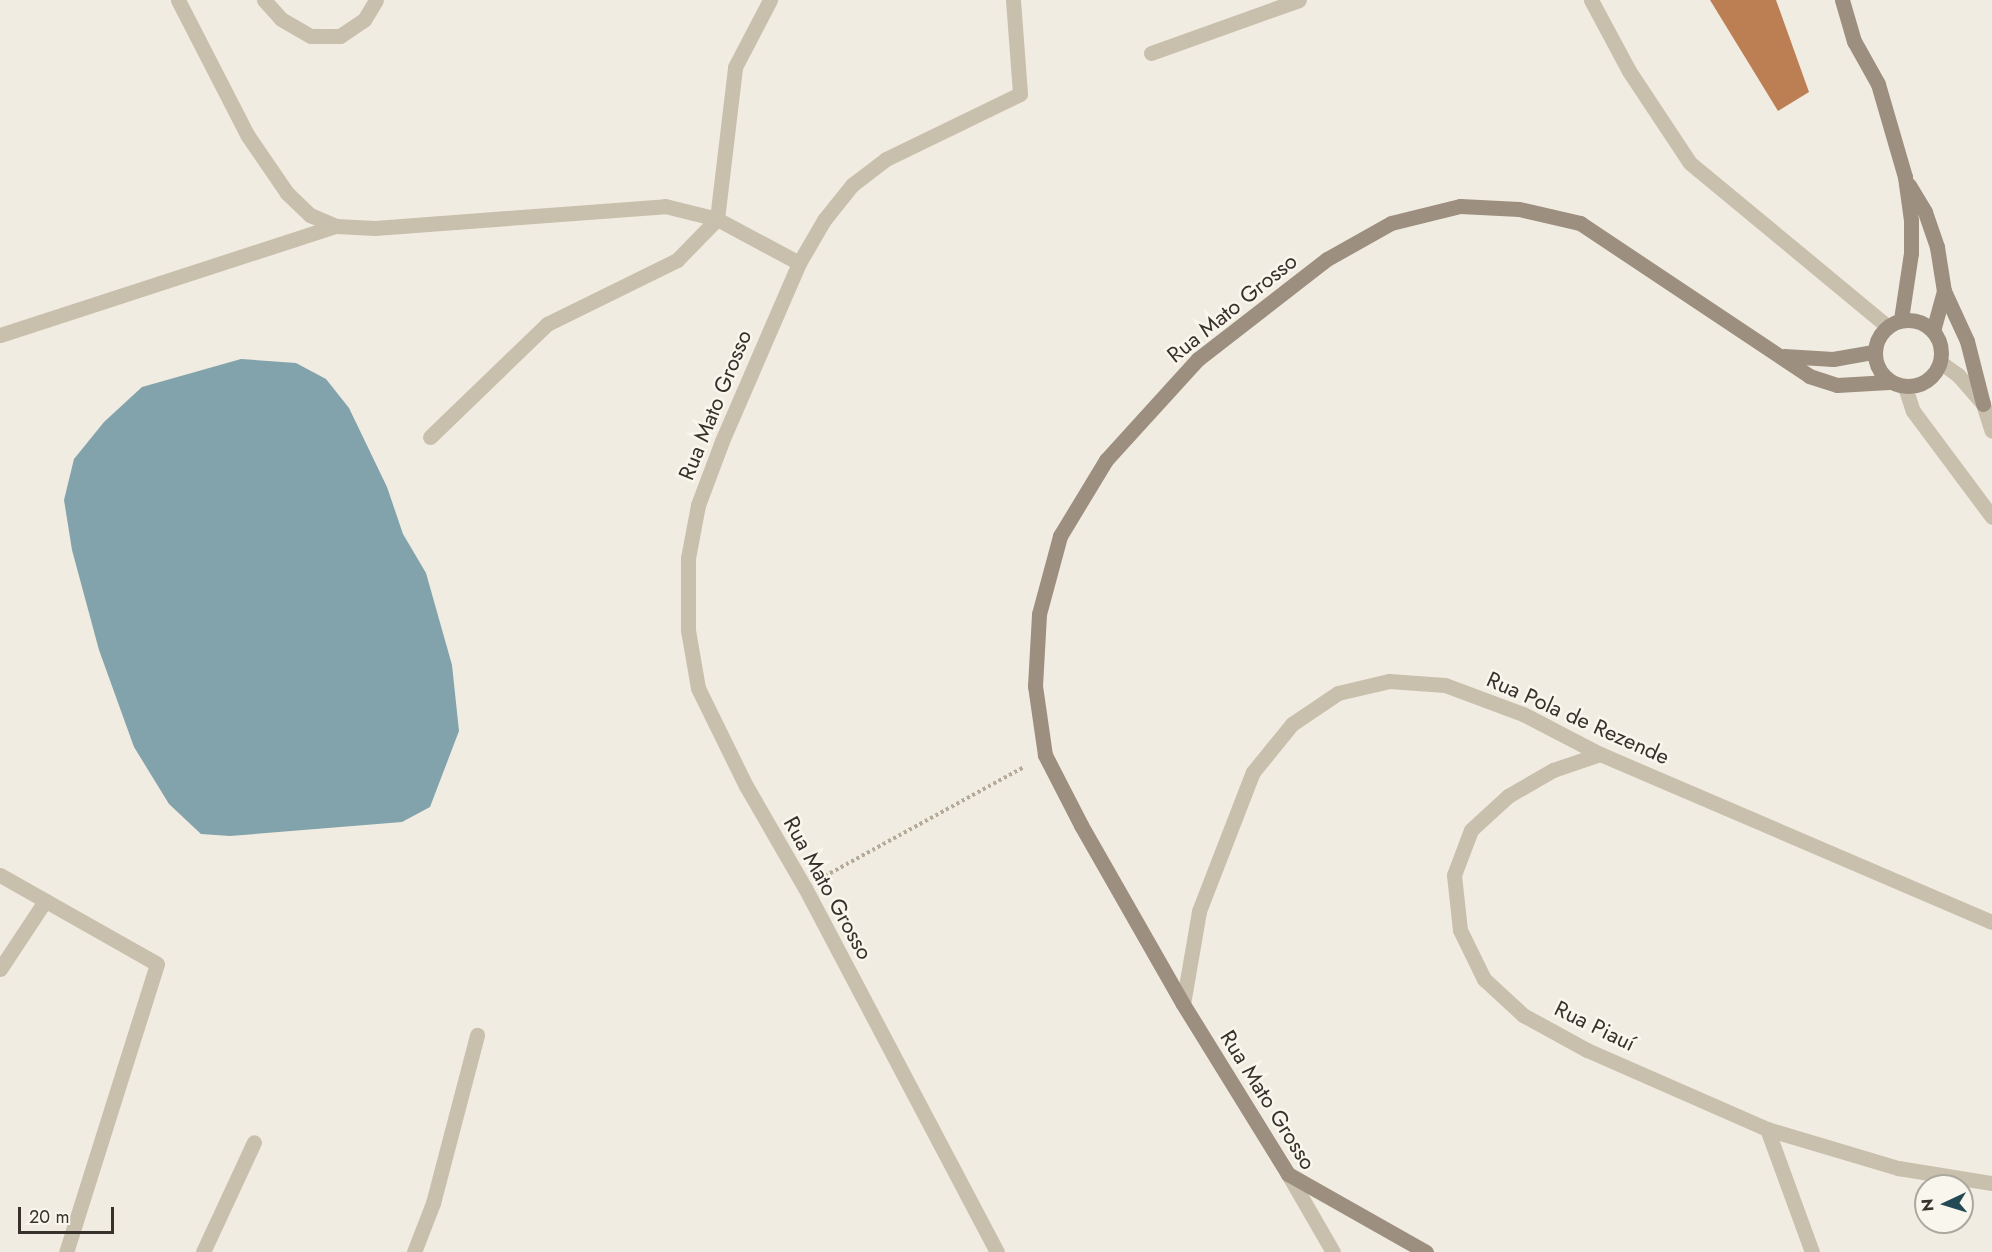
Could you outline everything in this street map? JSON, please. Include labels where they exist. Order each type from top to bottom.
[{"type":"main road","points":[[1842,0],[1854,41],[1878,84],[1905,177],[1911,220],[1911,253],[1901,320]]},
{"type":"main road","points":[[1905,177],[1925,212],[1937,247],[1944,291],[1967,341],[1983,404]]},
{"type":"main road","name":"Rua Mato Grosso","points":[[1288,1174],[1183,1004],[1081,825],[1045,754],[1035,686],[1039,614],[1060,537],[1106,460],[1198,359],[1327,259],[1391,223],[1460,206],[1519,209],[1580,223],[1784,356],[1809,376],[1837,385],[1889,382]]},
{"type":"main road","points":[[1933,331],[1944,291]]},
{"type":"main road","points":[[1901,320],[1913,320],[1933,331],[1941,346],[1940,362],[1926,381],[1905,387],[1889,382],[1877,369],[1873,352],[1887,326],[1901,320]]},
{"type":"main road","name":"Rua Mato Grosso","points":[[1784,356],[1833,359],[1873,352]]},
{"type":"main road","points":[[1288,1174],[1426,1252]]},
{"type":"street","points":[[178,0],[248,135],[287,193],[310,215],[336,226],[375,228],[665,206],[717,219],[799,263]]},
{"type":"street","points":[[264,0],[281,19],[311,36],[340,36],[364,20],[376,0]]},
{"type":"street","points":[[430,437],[547,324],[677,260],[717,219],[735,67],[770,0]]},
{"type":"street","name":"Rua Mato Grosso","points":[[997,1252],[805,888],[746,786],[698,688],[688,620],[688,558],[698,505],[799,263],[824,220],[852,185],[886,159],[1020,94],[1013,0]]},
{"type":"street","points":[[1151,53],[1299,0]]},
{"type":"street","points":[[1591,0],[1629,71],[1690,163],[1887,326]]},
{"type":"street","points":[[0,335],[336,226]]},
{"type":"street","points":[[1940,362],[1958,375],[1983,404],[1992,431]]},
{"type":"street","points":[[1905,387],[1913,411],[1992,517]]},
{"type":"street","name":"Rua Pola de Rezende","points":[[1183,1004],[1199,911],[1253,772],[1292,724],[1338,693],[1389,681],[1444,685],[1523,714],[1600,754],[1992,922]]},
{"type":"street","name":"Rua Piauí","points":[[1600,754],[1553,770],[1508,796],[1471,830],[1454,875],[1460,930],[1484,979],[1523,1015],[1587,1050],[1767,1129],[1898,1168],[1992,1183]]},
{"type":"street","points":[[0,875],[157,964],[66,1252]]},
{"type":"street","points":[[0,969],[45,901]]},
{"type":"street","points":[[414,1252],[433,1203],[477,1035]]},
{"type":"street","points":[[1767,1129],[1812,1252]]},
{"type":"street","points":[[203,1252],[254,1142]]},
{"type":"street","name":"Rua Mato Grosso","points":[[1288,1174],[1333,1252]]},
{"type":"path","points":[[805,888],[1045,754]]},
{"type":"water","points":[[241,359],[296,363],[326,379],[349,408],[387,487],[403,534],[426,573],[452,665],[459,731],[430,807],[402,822],[230,836],[201,834],[169,804],[134,747],[99,650],[72,550],[64,500],[74,459],[104,422],[142,387]]},
{"type":"building","points":[[1710,0],[1776,0],[1809,92],[1778,111]]}]
